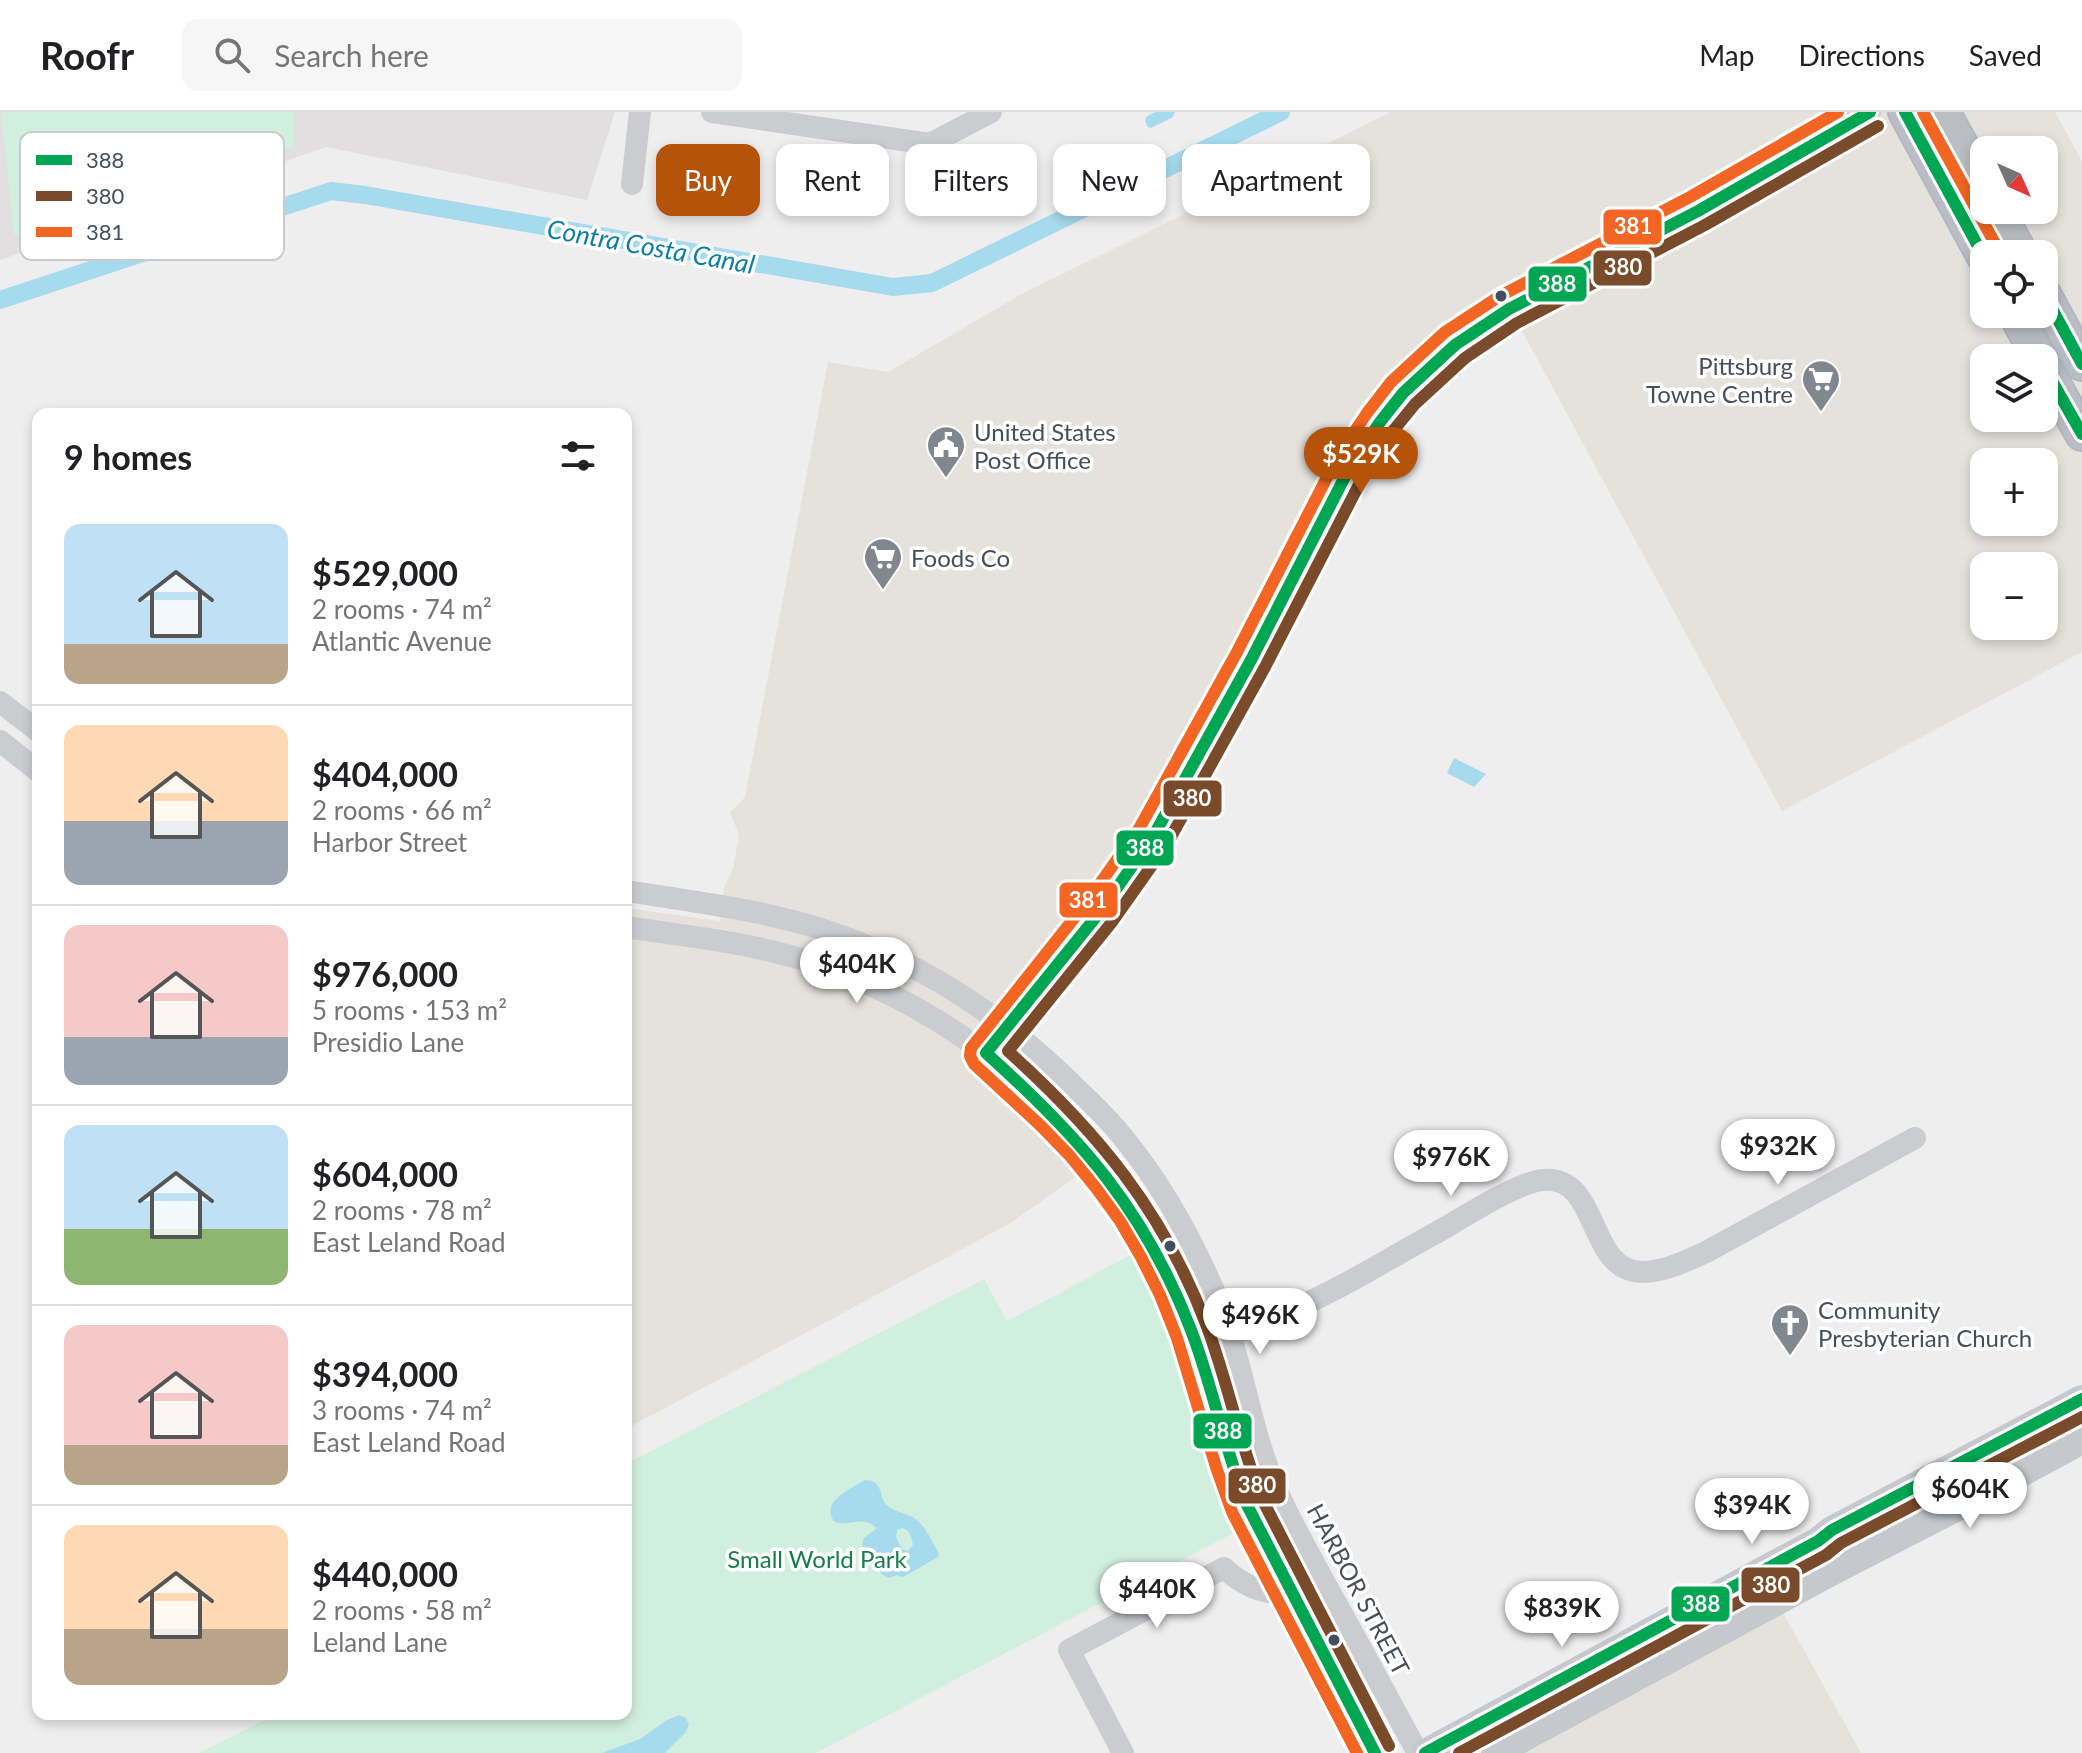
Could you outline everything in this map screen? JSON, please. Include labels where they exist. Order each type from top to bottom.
[{"type":"highway","points":[[1905,112],[1975,240]]},
{"type":"highway","points":[[1943,112],[1970,161]]},
{"type":"highway","points":[[2058,320],[2082,364]]},
{"type":"highway","points":[[2058,392],[2082,434]]},
{"type":"main road","points":[[1425,1753],[1818,1541],[1832,1530],[2082,1399]]},
{"type":"main road","points":[[1495,1753],[2082,1440]]},
{"type":"street","points":[[632,184],[640,112]]},
{"type":"street","points":[[712,112],[930,144],[991,112]]},
{"type":"street","points":[[986,1053],[1100,912],[1154,835],[1251,660],[1351,465],[1403,393],[1455,345],[1509,309],[1698,211],[1870,112]]},
{"type":"street","points":[[0,702],[32,726]]},
{"type":"street","points":[[0,741],[32,766]]},
{"type":"street","name":"HARBOR STREET","points":[[632,892],[740,909],[820,929],[886,954],[942,983],[1008,1028],[1113,1126],[1168,1201],[1191,1242],[1220,1306],[1276,1488],[1418,1753]]},
{"type":"street","points":[[735,943],[740,909]]},
{"type":"street","points":[[632,928],[735,943],[806,961],[863,982],[915,1008],[986,1053],[1057,1118],[1114,1184],[1167,1271],[1197,1346],[1235,1475],[1251,1514],[1375,1753]]},
{"type":"street","points":[[1197,1346],[1312,1301],[1534,1181],[1553,1180],[1567,1185],[1578,1195],[1618,1265],[1634,1271],[1653,1271],[1706,1252],[1915,1138]]},
{"type":"street","points":[[1224,1568],[1237,1574],[1251,1574],[1276,1562]]},
{"type":"street","points":[[1224,1568],[1251,1588],[1296,1598]]},
{"type":"street","points":[[1123,1753],[1069,1650],[1224,1568]]},
{"type":"shaded area","points":[[0,112],[615,112],[587,200],[326,147],[284,162],[284,132],[20,132],[20,253],[0,260]]},
{"type":"shaded area","points":[[1391,112],[2055,112],[2082,161],[2082,652],[1782,811],[1508,305],[1452,343],[1349,463],[1185,789],[1000,1047],[1032,1072],[1110,1153],[1009,1224],[632,1426],[632,909],[720,921],[724,888],[733,869],[739,834],[730,813],[745,797],[828,362],[888,372],[1020,295],[1182,215],[1370,216],[1370,144],[1326,144]]},
{"type":"shaded area","points":[[1781,1609],[1861,1753],[1515,1753]]},
{"type":"green space","points":[[1,112],[293,112],[293,146],[284,149],[284,132],[20,132],[20,234],[14,236]]},
{"type":"green space","name":"Small World Park","points":[[1136,1252],[1176,1338],[1210,1458],[1239,1530],[816,1753],[199,1753],[264,1720],[632,1720],[632,1461],[984,1279],[1007,1321]]},
{"type":"water","points":[[1155,112],[1175,112],[1173,117],[1148,127],[1146,117]]},
{"type":"water","points":[[1454,758],[1486,774],[1474,787],[1447,773]]},
{"type":"water","points":[[865,1480],[876,1483],[889,1507],[917,1520],[931,1539],[938,1557],[903,1577],[897,1575],[889,1578],[880,1572],[862,1545],[864,1538],[877,1528],[863,1522],[837,1522],[831,1515],[837,1499]],"holes":[[[904,1529],[910,1534],[913,1545],[908,1551],[902,1549],[896,1537],[897,1530]]]},
{"type":"water","points":[[679,1715],[686,1718],[689,1725],[665,1753],[602,1753],[640,1739]]},
{"type":"waterway","name":"Contra Costa Canal","points":[[284,206],[331,191],[365,195],[893,287],[932,283],[1281,112]]},
{"type":"waterway","name":"Contra Costa Canal","points":[[0,300],[121,260]]},
{"type":"transit line","name":"381","points":[[1357,1753],[1232,1512],[1177,1338],[1141,1257],[1120,1221],[1070,1156],[974,1064],[970,1056],[971,1048],[1087,902],[1140,827],[1237,652],[1337,458],[1391,382],[1445,332],[1500,296],[1690,197],[1838,112]]},
{"type":"transit line","name":"388","points":[[1375,1753],[1247,1505],[1191,1330],[1153,1248],[1131,1212],[1080,1146],[986,1053],[1100,912],[1154,835],[1251,660],[1351,465],[1403,393],[1455,345],[1509,309],[1698,211],[1870,112]]},
{"type":"transit line","name":"388","points":[[1905,112],[1975,240]]},
{"type":"transit line","name":"381","points":[[1923,112],[1993,240]]},
{"type":"transit line","name":"380","points":[[1389,1746],[1262,1499],[1206,1324],[1170,1245],[1148,1209],[1099,1143],[1008,1051],[1112,922],[1167,844],[1265,667],[1365,473],[1415,404],[1465,358],[1517,323],[1705,225],[1878,126]]},
{"type":"transit line","name":"388","points":[[2058,320],[2082,364]]},
{"type":"transit line","name":"388","points":[[2058,392],[2082,434]]},
{"type":"transit line","name":"388","points":[[1425,1753],[1818,1541],[1832,1530],[2082,1399]]},
{"type":"transit line","name":"380","points":[[1459,1753],[1826,1555],[1841,1543],[2082,1417]]},
{"type":"place","name":"Pittsburg Towne Centre","points":[[1821,413]]},
{"type":"place","name":"United States Post Office","points":[[946,479]]},
{"type":"place","name":"Foods Co","points":[[883,591]]},
{"type":"place","name":"Community Presbyterian Church","points":[[1790,1357]]}]
